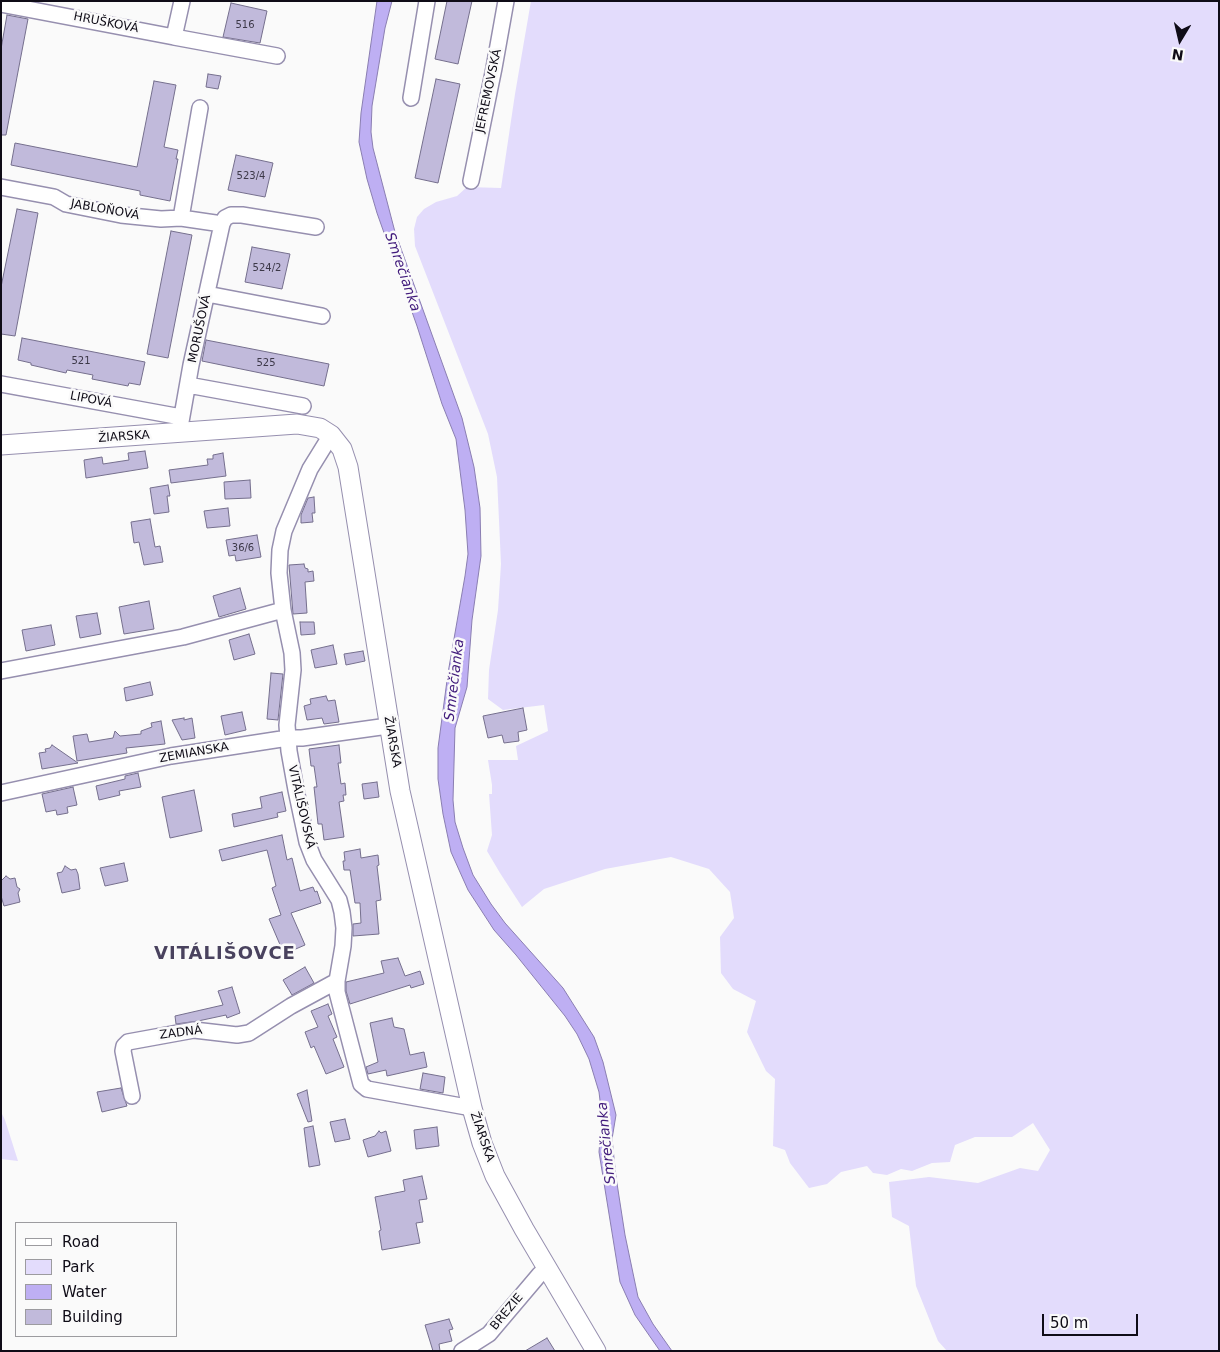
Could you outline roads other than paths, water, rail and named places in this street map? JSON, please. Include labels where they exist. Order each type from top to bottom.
[{"type":"street","points":[[174,37],[182,1]]},
{"type":"street","points":[[411,98],[427,1]]},
{"type":"street","name":"JEFREMOVSKÁ","points":[[471,181],[506,1]]},
{"type":"street","name":"HRUŠKOVÁ","points":[[1,4],[277,56]]},
{"type":"street","points":[[182,218],[200,108]]},
{"type":"street","name":"JABLOŇOVÁ","points":[[1,187],[54,197],[66,204],[121,215],[161,219],[182,218],[222,224]]},
{"type":"street","points":[[222,224],[225,218],[236,215],[316,227]]},
{"type":"street","name":"MORUŠOVÁ","points":[[180,425],[222,224]]},
{"type":"street","points":[[207,294],[322,316]]},
{"type":"street","name":"LIPOVÁ","points":[[1,384],[180,425]]},
{"type":"street","points":[[188,385],[303,406]]},
{"type":"street","name":"ŽIARSKA","points":[[1,445],[180,425],[297,424],[320,428],[331,435],[342,449],[348,467],[388,726],[411,843],[472,1108],[482,1143],[496,1176],[596,1351]]},
{"type":"street","name":"VITÁLIŠOVSKÁ","points":[[331,435],[310,469],[284,531],[280,550],[279,573],[283,610],[292,653],[293,670],[287,726],[296,790],[314,860],[339,900],[342,912],[344,928],[343,946],[336,980],[337,992],[361,1084],[368,1089],[472,1108]]},
{"type":"street","points":[[1,671],[184,637],[283,610]]},
{"type":"street","name":"ZEMIANSKA","points":[[1,793],[171,756],[288,738],[302,738],[388,726]]},
{"type":"street","name":"ZADNÁ","points":[[132,1096],[123,1051],[124,1046],[128,1042],[194,1030],[237,1035],[249,1033],[336,980]]},
{"type":"street","name":"BREZIE","points":[[462,1351],[489,1334],[547,1268]]},
{"type":"water","name":"Smrečianka","points":[[377,1],[392,1],[385,28],[372,106],[371,132],[373,148],[395,232],[462,418],[474,467],[480,508],[481,556],[472,620],[467,687],[455,728],[453,800],[455,822],[473,875],[491,904],[505,923],[563,988],[594,1037],[603,1062],[616,1115],[612,1139],[616,1177],[625,1235],[638,1297],[653,1324],[672,1351],[660,1351],[635,1315],[620,1282],[599,1152],[602,1117],[599,1092],[589,1059],[577,1034],[565,1016],[494,930],[468,890],[451,852],[438,779],[438,748],[448,673],[468,554],[465,510],[456,439],[442,404],[377,213],[359,142],[361,113]]},
{"type":"district","name":"VITÁLIŠOVCE","points":[[225,954]]}]
